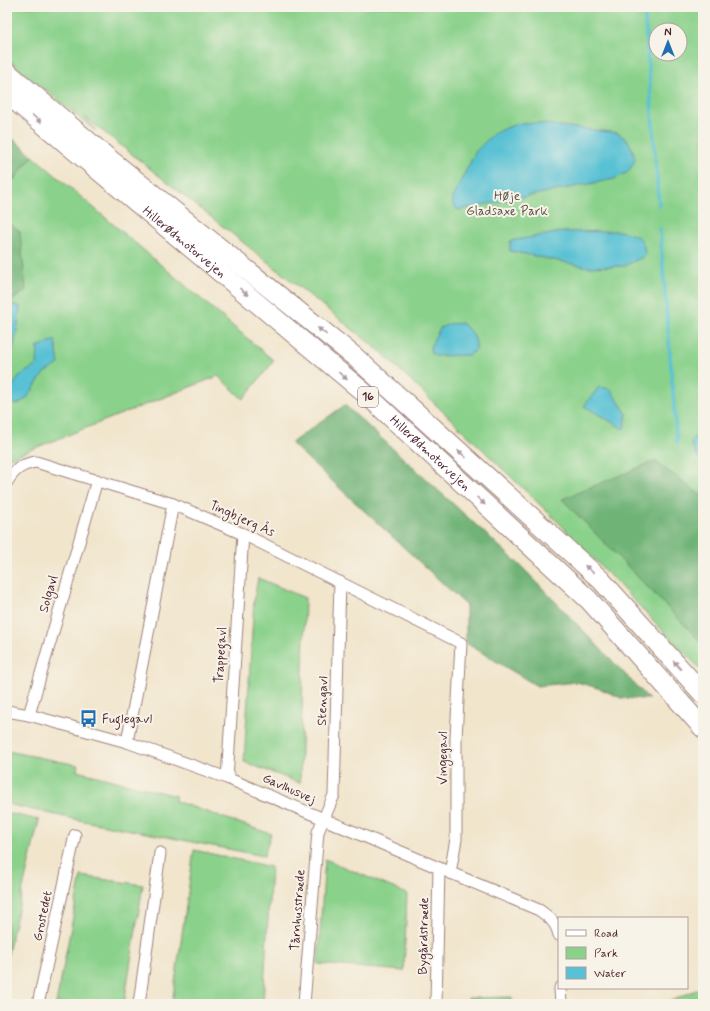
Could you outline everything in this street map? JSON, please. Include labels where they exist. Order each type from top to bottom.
[{"type":"highway","name":"Hillerødmotorvejen","points":[[7,72],[115,163],[355,357],[601,580],[703,694]]},
{"type":"highway","name":"Hillerødmotorvejen","points":[[7,94],[366,395],[589,600],[703,728]]},
{"type":"street","name":"Tingbjerg Ås","points":[[7,482],[18,468],[26,463],[36,462],[173,504],[244,534],[461,643]]},
{"type":"street","name":"Solgavl","points":[[29,715],[97,480]]},
{"type":"street","points":[[127,742],[173,504]]},
{"type":"street","name":"Trappegavl","points":[[227,778],[244,534]]},
{"type":"street","name":"Stengavl","points":[[324,820],[334,796],[340,582]]},
{"type":"street","name":"Vingegavl","points":[[450,873],[456,839],[456,738],[461,643]]},
{"type":"street","name":"Gavlhusvej","points":[[7,711],[29,715],[127,742],[227,778],[539,910],[551,918],[558,928]]},
{"type":"street","name":"Tårnhusstræde","points":[[304,1004],[318,832],[324,820]]},
{"type":"street","name":"Grostedet","points":[[38,1004],[75,835]]},
{"type":"street","points":[[139,1004],[160,853]]},
{"type":"street","name":"Bygårdstræde","points":[[436,1004],[439,868]]},
{"type":"street","points":[[560,989],[561,1004]]},
{"type":"green space","name":"Høje Gladsaxe Park","points":[[7,7],[632,7],[636,10],[676,10],[703,7],[703,672],[559,523],[381,352],[85,117],[96,131],[7,59]]},
{"type":"green space","points":[[7,134],[274,361],[243,399],[218,376],[7,459]]},
{"type":"green space","points":[[7,134],[33,156],[7,188]]},
{"type":"green space","points":[[7,221],[20,232],[26,290],[9,303],[7,308]]},
{"type":"green space","points":[[345,405],[522,567],[649,699],[621,698],[601,689],[577,682],[537,686],[466,643],[466,605],[291,443]]},
{"type":"green space","points":[[655,461],[703,497],[703,644],[562,499]]},
{"type":"green space","points":[[258,578],[305,598],[300,783],[244,762],[254,600]]},
{"type":"green space","points":[[7,751],[78,765],[77,771],[176,796],[175,801],[271,834],[264,856],[74,819],[7,804]]},
{"type":"green space","points":[[7,813],[39,820],[7,957]]},
{"type":"green space","points":[[194,850],[271,867],[263,1004],[172,1004]]},
{"type":"green space","points":[[325,859],[407,894],[404,971],[318,964]]},
{"type":"green space","points":[[81,876],[143,885],[124,1004],[56,1004]]},
{"type":"green space","points":[[703,987],[703,1004],[664,1004]]},
{"type":"green space","points":[[512,997],[512,1004],[468,1004],[468,998]]},
{"type":"water","points":[[536,123],[618,133],[628,141],[633,151],[635,161],[628,172],[614,179],[458,210],[453,205],[452,198],[476,151],[494,133],[516,124]]},
{"type":"water","points":[[619,231],[639,238],[643,244],[645,256],[624,266],[588,267],[510,251],[510,241],[562,232]]},
{"type":"water","points":[[9,304],[20,306],[18,326],[13,349],[7,357],[7,308]]},
{"type":"water","points":[[461,323],[468,328],[474,337],[476,349],[470,355],[435,356],[431,353],[430,347],[440,328],[449,324]]},
{"type":"water","points":[[55,340],[59,364],[44,373],[27,398],[18,404],[7,403],[7,397],[19,376],[37,365],[38,347]]},
{"type":"water","points":[[599,387],[610,389],[627,414],[624,429],[584,406]]},
{"type":"water","points":[[703,420],[703,468],[691,444],[701,421]]},
{"type":"waterway","points":[[644,7],[659,206]]},
{"type":"waterway","points":[[660,229],[677,443]]},
{"type":"place","name":"Fuglegavl","points":[[89,719]]}]
